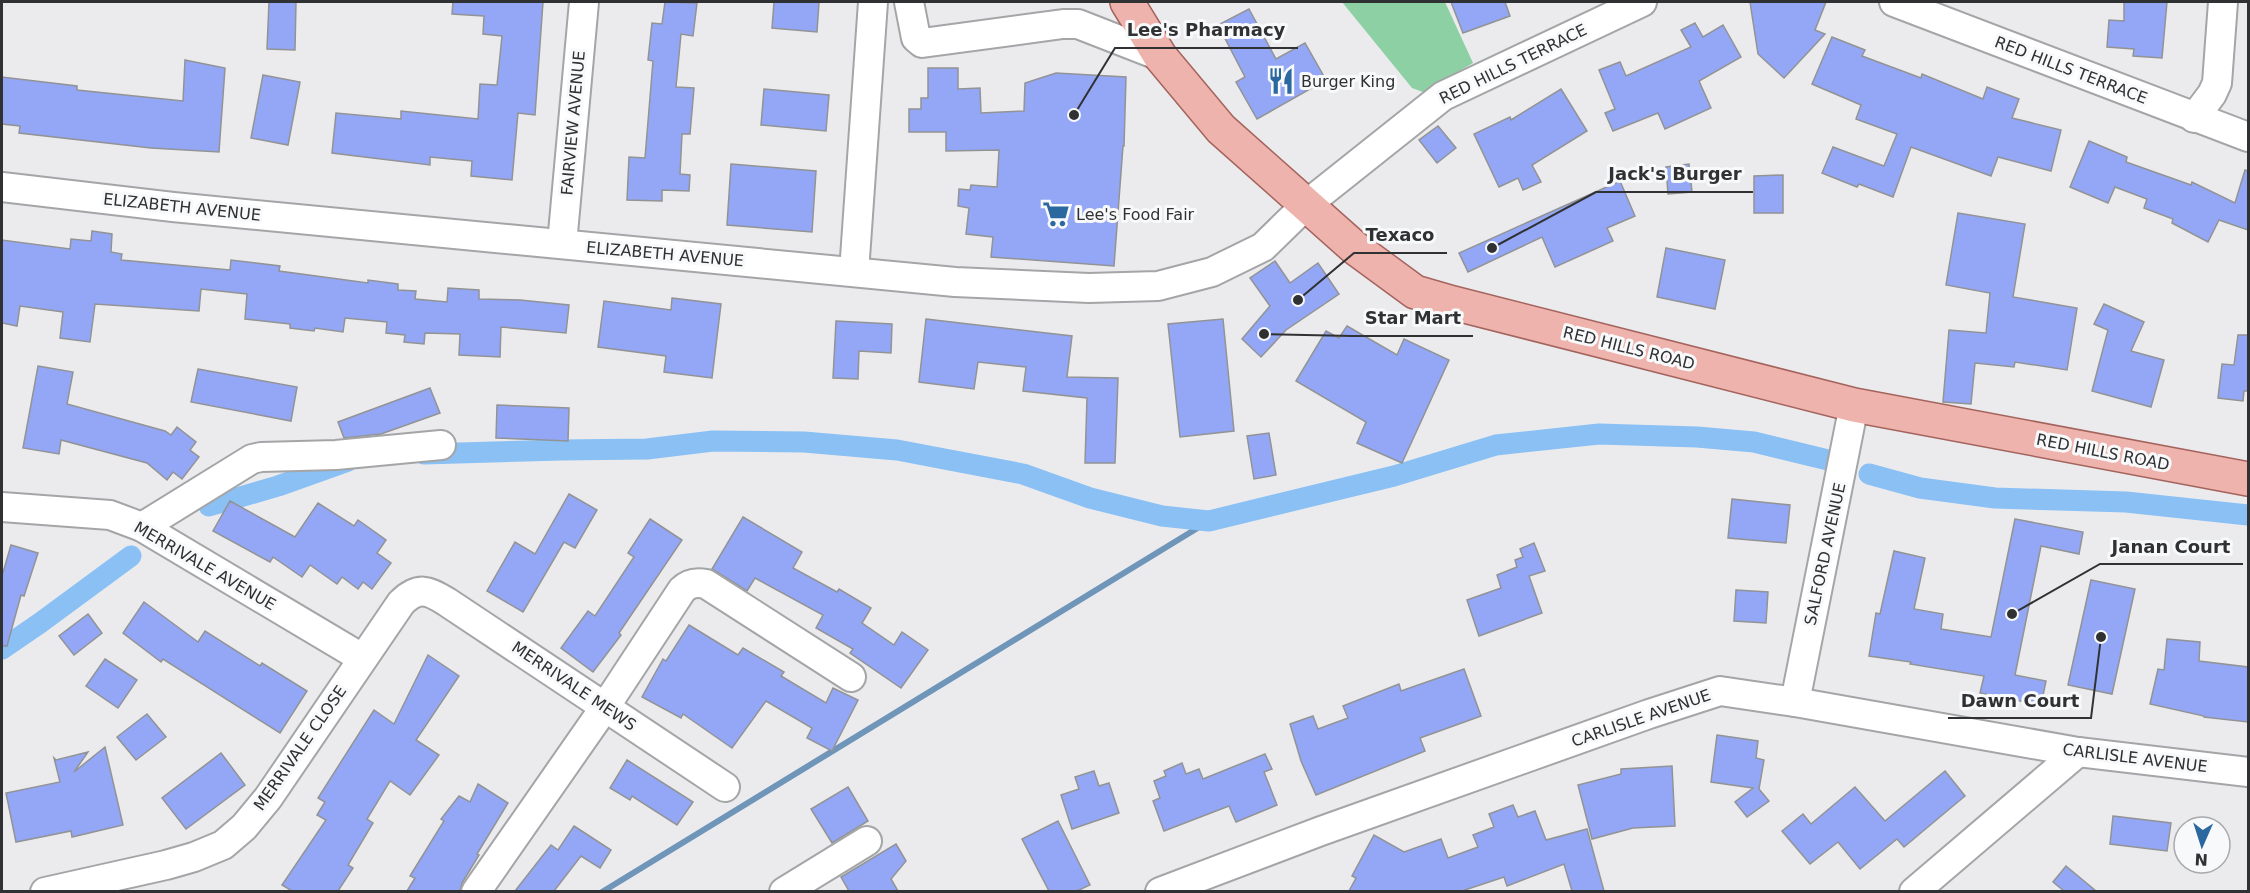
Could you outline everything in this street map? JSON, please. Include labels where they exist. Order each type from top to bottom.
[{"type":"main road","name":"RED HILLS ROAD","points":[[1127,2],[1160,56],[1221,129],[1355,248],[1415,291],[1453,303],[1854,405],[2248,479]]},
{"type":"street","name":"FAIRVIEW AVENUE","points":[[562,244],[584,2]]},
{"type":"street","points":[[854,272],[873,2]]},
{"type":"street","points":[[909,2],[916,38],[922,43],[1063,24],[1069,13],[1078,24],[1160,56]]},
{"type":"street","name":"RED HILLS TERRACE","points":[[1306,205],[1443,96],[1642,2]]},
{"type":"street","name":"RED HILLS TERRACE","points":[[1894,2],[2248,137]]},
{"type":"street","points":[[2194,118],[2212,94],[2217,83],[2223,2]]},
{"type":"street","name":"ELIZABETH AVENUE","points":[[2,187],[173,207],[956,282],[1089,288],[1158,286],[1212,272],[1263,247],[1306,205]]},
{"type":"street","name":"SALFORD AVENUE","points":[[1795,702],[1854,405]]},
{"type":"street","points":[[142,527],[252,459],[336,455],[441,445]]},
{"type":"street","name":"MERRIVALE AVENUE","points":[[2,507],[110,515],[142,527],[362,658]]},
{"type":"street","points":[[476,891],[605,707],[682,590],[693,583],[706,584],[851,677]]},
{"type":"street","name":"MERRIVALE CLOSE","points":[[45,891],[166,865],[223,845],[244,827],[268,798],[400,603],[409,595],[420,591]]},
{"type":"street","name":"MERRIVALE MEWS","points":[[420,591],[437,596],[725,787]]},
{"type":"street","name":"CARLISLE AVENUE","points":[[1160,891],[1649,714],[1720,691],[2078,752],[2248,772]]},
{"type":"street","points":[[1914,891],[2078,752]]},
{"type":"street","points":[[784,891],[819,882],[867,841]]},
{"type":"green space","points":[[1342,2],[1445,2],[1473,63],[1423,92],[1412,88]]},
{"type":"building","points":[[269,2],[296,2],[295,50],[267,49]]},
{"type":"building","points":[[453,2],[543,2],[535,115],[518,113],[512,180],[471,176],[472,161],[430,157],[430,165],[332,153],[336,113],[401,119],[401,111],[478,119],[480,84],[497,85],[502,36],[483,34],[484,16],[452,14]]},
{"type":"building","points":[[665,2],[697,3],[693,36],[681,34],[676,87],[694,88],[690,134],[682,134],[680,174],[690,175],[689,191],[662,190],[662,201],[627,200],[629,157],[645,158],[653,61],[648,60],[652,23],[662,24]]},
{"type":"building","points":[[774,2],[819,2],[817,32],[772,28]]},
{"type":"building","points":[[1451,2],[1505,2],[1510,16],[1463,33]]},
{"type":"building","points":[[1750,2],[1826,2],[1815,30],[1825,34],[1784,78],[1758,54]]},
{"type":"building","points":[[2124,2],[2167,2],[2162,58],[2133,56],[2134,49],[2107,47],[2109,20],[2124,21]]},
{"type":"building","name":"Burger King","points":[[1249,9],[1276,59],[1305,43],[1326,80],[1257,119],[1236,82],[1245,77],[1218,25]]},
{"type":"building","points":[[1695,23],[1703,37],[1723,25],[1741,57],[1699,81],[1711,108],[1665,129],[1658,113],[1613,131],[1605,113],[1615,109],[1599,70],[1620,62],[1626,76],[1691,47],[1681,30]]},
{"type":"building","points":[[1832,37],[1865,50],[1862,56],[1921,78],[1922,74],[1983,99],[1987,87],[2019,99],[2012,118],[2061,130],[2051,171],[1998,157],[1991,176],[1911,147],[1893,197],[1859,184],[1857,187],[1822,173],[1833,147],[1884,166],[1897,134],[1856,119],[1861,105],[1812,84]]},
{"type":"building","points":[[185,60],[225,68],[219,152],[151,148],[19,133],[20,126],[2,124],[2,77],[77,86],[77,90],[183,101]]},
{"type":"building","points":[[928,68],[958,68],[958,89],[980,88],[981,113],[1024,111],[1025,83],[1056,73],[1126,77],[1124,146],[1114,266],[991,257],[993,237],[966,234],[969,208],[958,206],[959,189],[970,190],[971,185],[997,187],[999,150],[946,151],[946,132],[909,132],[909,109],[921,109],[921,98],[928,98]]},
{"type":"building","points":[[263,75],[300,82],[288,145],[251,138]]},
{"type":"building","points":[[764,89],[829,95],[826,131],[761,125]]},
{"type":"building","points":[[1561,89],[1587,131],[1532,165],[1541,182],[1523,190],[1518,178],[1499,187],[1474,134],[1510,117],[1511,120]]},
{"type":"building","points":[[1438,126],[1456,148],[1437,163],[1419,140]]},
{"type":"building","points":[[2089,141],[2127,157],[2126,162],[2191,185],[2192,182],[2235,203],[2245,170],[2248,171],[2248,230],[2219,220],[2208,242],[2172,223],[2173,219],[2144,208],[2147,199],[2115,187],[2108,203],[2070,187]]},
{"type":"building","points":[[731,164],[816,171],[812,232],[727,225]]},
{"type":"building","points":[[1689,164],[1692,192],[1668,194],[1666,167]]},
{"type":"building","points":[[1783,175],[1783,213],[1754,213],[1754,176]]},
{"type":"building","points":[[1620,181],[1635,216],[1607,228],[1613,241],[1555,267],[1542,237],[1468,272],[1459,253]]},
{"type":"building","points":[[1958,213],[2025,224],[2013,297],[2077,308],[2067,370],[2015,362],[2014,367],[1975,363],[1971,404],[1943,402],[1949,330],[1986,333],[1990,293],[1946,285]]},
{"type":"building","points":[[92,231],[112,234],[111,252],[122,254],[121,260],[230,270],[231,260],[280,266],[279,271],[368,283],[368,280],[398,284],[398,290],[416,291],[415,299],[447,302],[448,288],[479,290],[479,299],[569,305],[566,333],[501,327],[500,357],[459,355],[460,334],[425,333],[424,344],[404,342],[405,335],[386,333],[387,322],[345,318],[343,332],[315,328],[314,331],[290,328],[290,324],[245,319],[247,294],[201,289],[199,311],[95,304],[90,342],[60,338],[63,312],[20,306],[17,326],[2,323],[2,240],[70,249],[71,239],[91,241]]},
{"type":"building","points":[[1666,248],[1725,260],[1715,309],[1657,297]]},
{"type":"building","points":[[1275,261],[1290,283],[1318,263],[1339,294],[1286,330],[1261,357],[1242,339],[1270,306],[1250,278]]},
{"type":"building","points":[[672,298],[721,304],[712,378],[664,372],[666,356],[598,347],[604,301],[671,310]]},
{"type":"building","points":[[2104,304],[2144,322],[2131,351],[2164,360],[2151,407],[2092,391],[2108,330],[2094,324]]},
{"type":"building","points":[[926,319],[1072,336],[1067,377],[1118,378],[1115,463],[1085,463],[1087,398],[1023,391],[1026,367],[978,362],[974,389],[919,382]]},
{"type":"building","points":[[1223,319],[1234,431],[1180,437],[1168,324]]},
{"type":"building","points":[[836,321],[892,324],[891,353],[859,351],[858,379],[833,378]]},
{"type":"building","points":[[1347,326],[1397,355],[1404,339],[1449,360],[1402,463],[1357,443],[1366,422],[1296,381],[1326,331],[1339,338]]},
{"type":"building","points":[[2238,335],[2248,335],[2248,391],[2244,391],[2243,401],[2218,398],[2222,364],[2234,365]]},
{"type":"building","points":[[38,366],[73,372],[67,404],[165,431],[171,435],[177,427],[196,442],[190,450],[199,457],[182,479],[173,472],[167,480],[147,463],[61,440],[59,454],[23,448]]},
{"type":"building","points":[[198,369],[297,387],[291,421],[191,402]]},
{"type":"building","points":[[430,388],[440,413],[381,434],[344,438],[338,422]]},
{"type":"building","points":[[497,405],[569,408],[568,441],[496,438]]},
{"type":"building","points":[[1269,433],[1276,475],[1254,479],[1247,436]]},
{"type":"building","points":[[569,494],[597,510],[575,548],[564,542],[523,612],[487,591],[515,542],[535,554]]},
{"type":"building","points":[[1732,499],[1790,505],[1786,543],[1728,538]]},
{"type":"building","points":[[230,501],[295,537],[318,503],[354,526],[358,520],[386,540],[377,553],[391,563],[372,589],[363,582],[358,589],[342,577],[337,584],[310,565],[302,577],[273,557],[270,562],[213,531]]},
{"type":"building","points":[[743,517],[802,552],[793,568],[837,592],[839,589],[871,608],[862,623],[894,645],[902,632],[928,650],[901,688],[850,653],[853,649],[816,628],[823,615],[755,578],[747,591],[712,569]]},
{"type":"building","points":[[650,519],[682,540],[619,633],[621,635],[593,672],[561,648],[588,611],[595,616],[634,557],[628,553]]},
{"type":"building","points":[[2015,519],[2083,532],[2079,554],[2041,546],[2015,675],[2046,681],[2041,705],[1980,693],[1984,676],[1869,656],[1876,613],[1880,614],[1894,551],[1925,558],[1914,609],[1943,614],[1941,629],[1991,637]]},
{"type":"building","points":[[1534,543],[1545,571],[1529,576],[1542,613],[1479,636],[1467,600],[1501,588],[1497,575],[1517,567],[1515,560],[1523,557],[1520,549]]},
{"type":"building","points":[[11,545],[38,553],[24,596],[21,595],[7,646],[2,646],[2,576]]},
{"type":"building","points":[[2091,580],[2135,589],[2112,694],[2068,685]]},
{"type":"building","points":[[1736,590],[1768,592],[1766,623],[1734,621]]},
{"type":"building","points":[[144,602],[198,642],[205,631],[260,666],[262,663],[307,691],[280,733],[163,659],[161,662],[123,633]]},
{"type":"building","points":[[88,614],[102,633],[74,655],[59,636]]},
{"type":"building","points":[[689,625],[738,655],[743,648],[784,672],[781,676],[826,703],[833,688],[858,700],[832,751],[807,738],[812,728],[766,701],[732,748],[683,714],[681,718],[642,697],[663,659],[666,661]]},
{"type":"building","points":[[2167,639],[2200,642],[2199,661],[2248,667],[2248,722],[2204,717],[2150,704],[2158,669],[2164,670]]},
{"type":"building","points":[[428,655],[459,676],[416,740],[439,755],[410,795],[390,781],[367,819],[373,823],[348,865],[353,868],[338,891],[292,891],[282,885],[326,820],[317,815],[325,802],[318,798],[374,710],[394,724]]},
{"type":"building","points":[[105,659],[137,680],[118,708],[86,686]]},
{"type":"building","points":[[1464,669],[1481,716],[1420,738],[1425,751],[1316,795],[1301,761],[1290,724],[1313,716],[1318,729],[1348,718],[1343,706],[1399,684],[1401,691]]},
{"type":"building","points":[[147,714],[166,737],[136,760],[117,737]]},
{"type":"building","points":[[1717,735],[1758,741],[1756,758],[1764,760],[1759,789],[1769,801],[1747,817],[1735,802],[1753,788],[1711,782]]},
{"type":"building","points":[[105,747],[123,825],[72,837],[71,831],[16,842],[6,793],[60,782],[54,758],[56,760],[88,752],[74,772]]},
{"type":"building","points":[[221,753],[245,785],[186,829],[162,798]]},
{"type":"building","points":[[1265,754],[1272,769],[1264,772],[1277,805],[1236,822],[1229,806],[1164,831],[1153,801],[1160,798],[1154,781],[1166,776],[1164,771],[1182,763],[1186,774],[1199,769],[1203,779]]},
{"type":"building","points":[[627,760],[693,802],[677,825],[632,796],[630,800],[610,788]]},
{"type":"building","points":[[1672,766],[1675,826],[1633,828],[1592,839],[1578,785],[1621,774],[1621,769]]},
{"type":"building","points":[[1094,771],[1099,786],[1109,783],[1119,813],[1072,829],[1061,795],[1079,789],[1075,777]]},
{"type":"building","points":[[1945,771],[1965,796],[1904,847],[1897,839],[1860,869],[1838,842],[1810,864],[1782,831],[1803,814],[1811,824],[1855,787],[1885,821]]},
{"type":"building","points":[[478,784],[508,803],[477,854],[479,855],[462,883],[460,891],[407,891],[415,878],[410,876],[444,821],[441,819],[459,796],[470,802]]},
{"type":"building","points":[[848,787],[868,821],[832,843],[811,809]]},
{"type":"building","points":[[1513,805],[1518,817],[1535,811],[1546,840],[1587,829],[1604,891],[1572,891],[1564,864],[1507,886],[1504,877],[1462,891],[1349,891],[1356,878],[1352,876],[1374,835],[1404,852],[1441,839],[1448,858],[1478,847],[1473,835],[1494,827],[1489,814]]},
{"type":"building","points":[[2113,816],[2171,823],[2167,851],[2110,844]]},
{"type":"building","points":[[1058,821],[1090,885],[1077,891],[1049,891],[1022,839]]},
{"type":"building","points":[[574,826],[611,850],[600,868],[581,856],[554,891],[515,891],[551,845],[558,850]]},
{"type":"building","points":[[896,844],[906,861],[891,879],[898,891],[849,891],[841,877]]},
{"type":"building","points":[[2066,866],[2096,891],[2064,891],[2053,882]]},
{"type":"waterway","points":[[424,454],[647,449],[713,441],[804,442],[897,450],[1023,474],[1090,498],[1162,516],[1209,521],[1394,476],[1496,445],[1599,434],[1697,437],[1754,442],[1828,460]]},
{"type":"waterway","points":[[209,506],[278,486],[348,461]]},
{"type":"waterway","points":[[1869,474],[1920,488],[1995,498],[2126,502],[2248,515]]},
{"type":"waterway","points":[[602,892],[1209,521]]},
{"type":"waterway","points":[[2,649],[131,556]]},
{"type":"place","name":"Burger King","points":[[1281,81]]},
{"type":"place","name":"Lee's Pharmacy","points":[[1074,115]]},
{"type":"place","name":"Lee's Food Fair","points":[[1056,214]]},
{"type":"place","name":"Jack's Burger","points":[[1492,248]]},
{"type":"place","name":"Texaco","points":[[1298,300]]},
{"type":"place","name":"Star Mart","points":[[1264,334]]},
{"type":"place","name":"Janan Court","points":[[2012,614]]},
{"type":"place","name":"Dawn Court","points":[[2101,637]]}]
